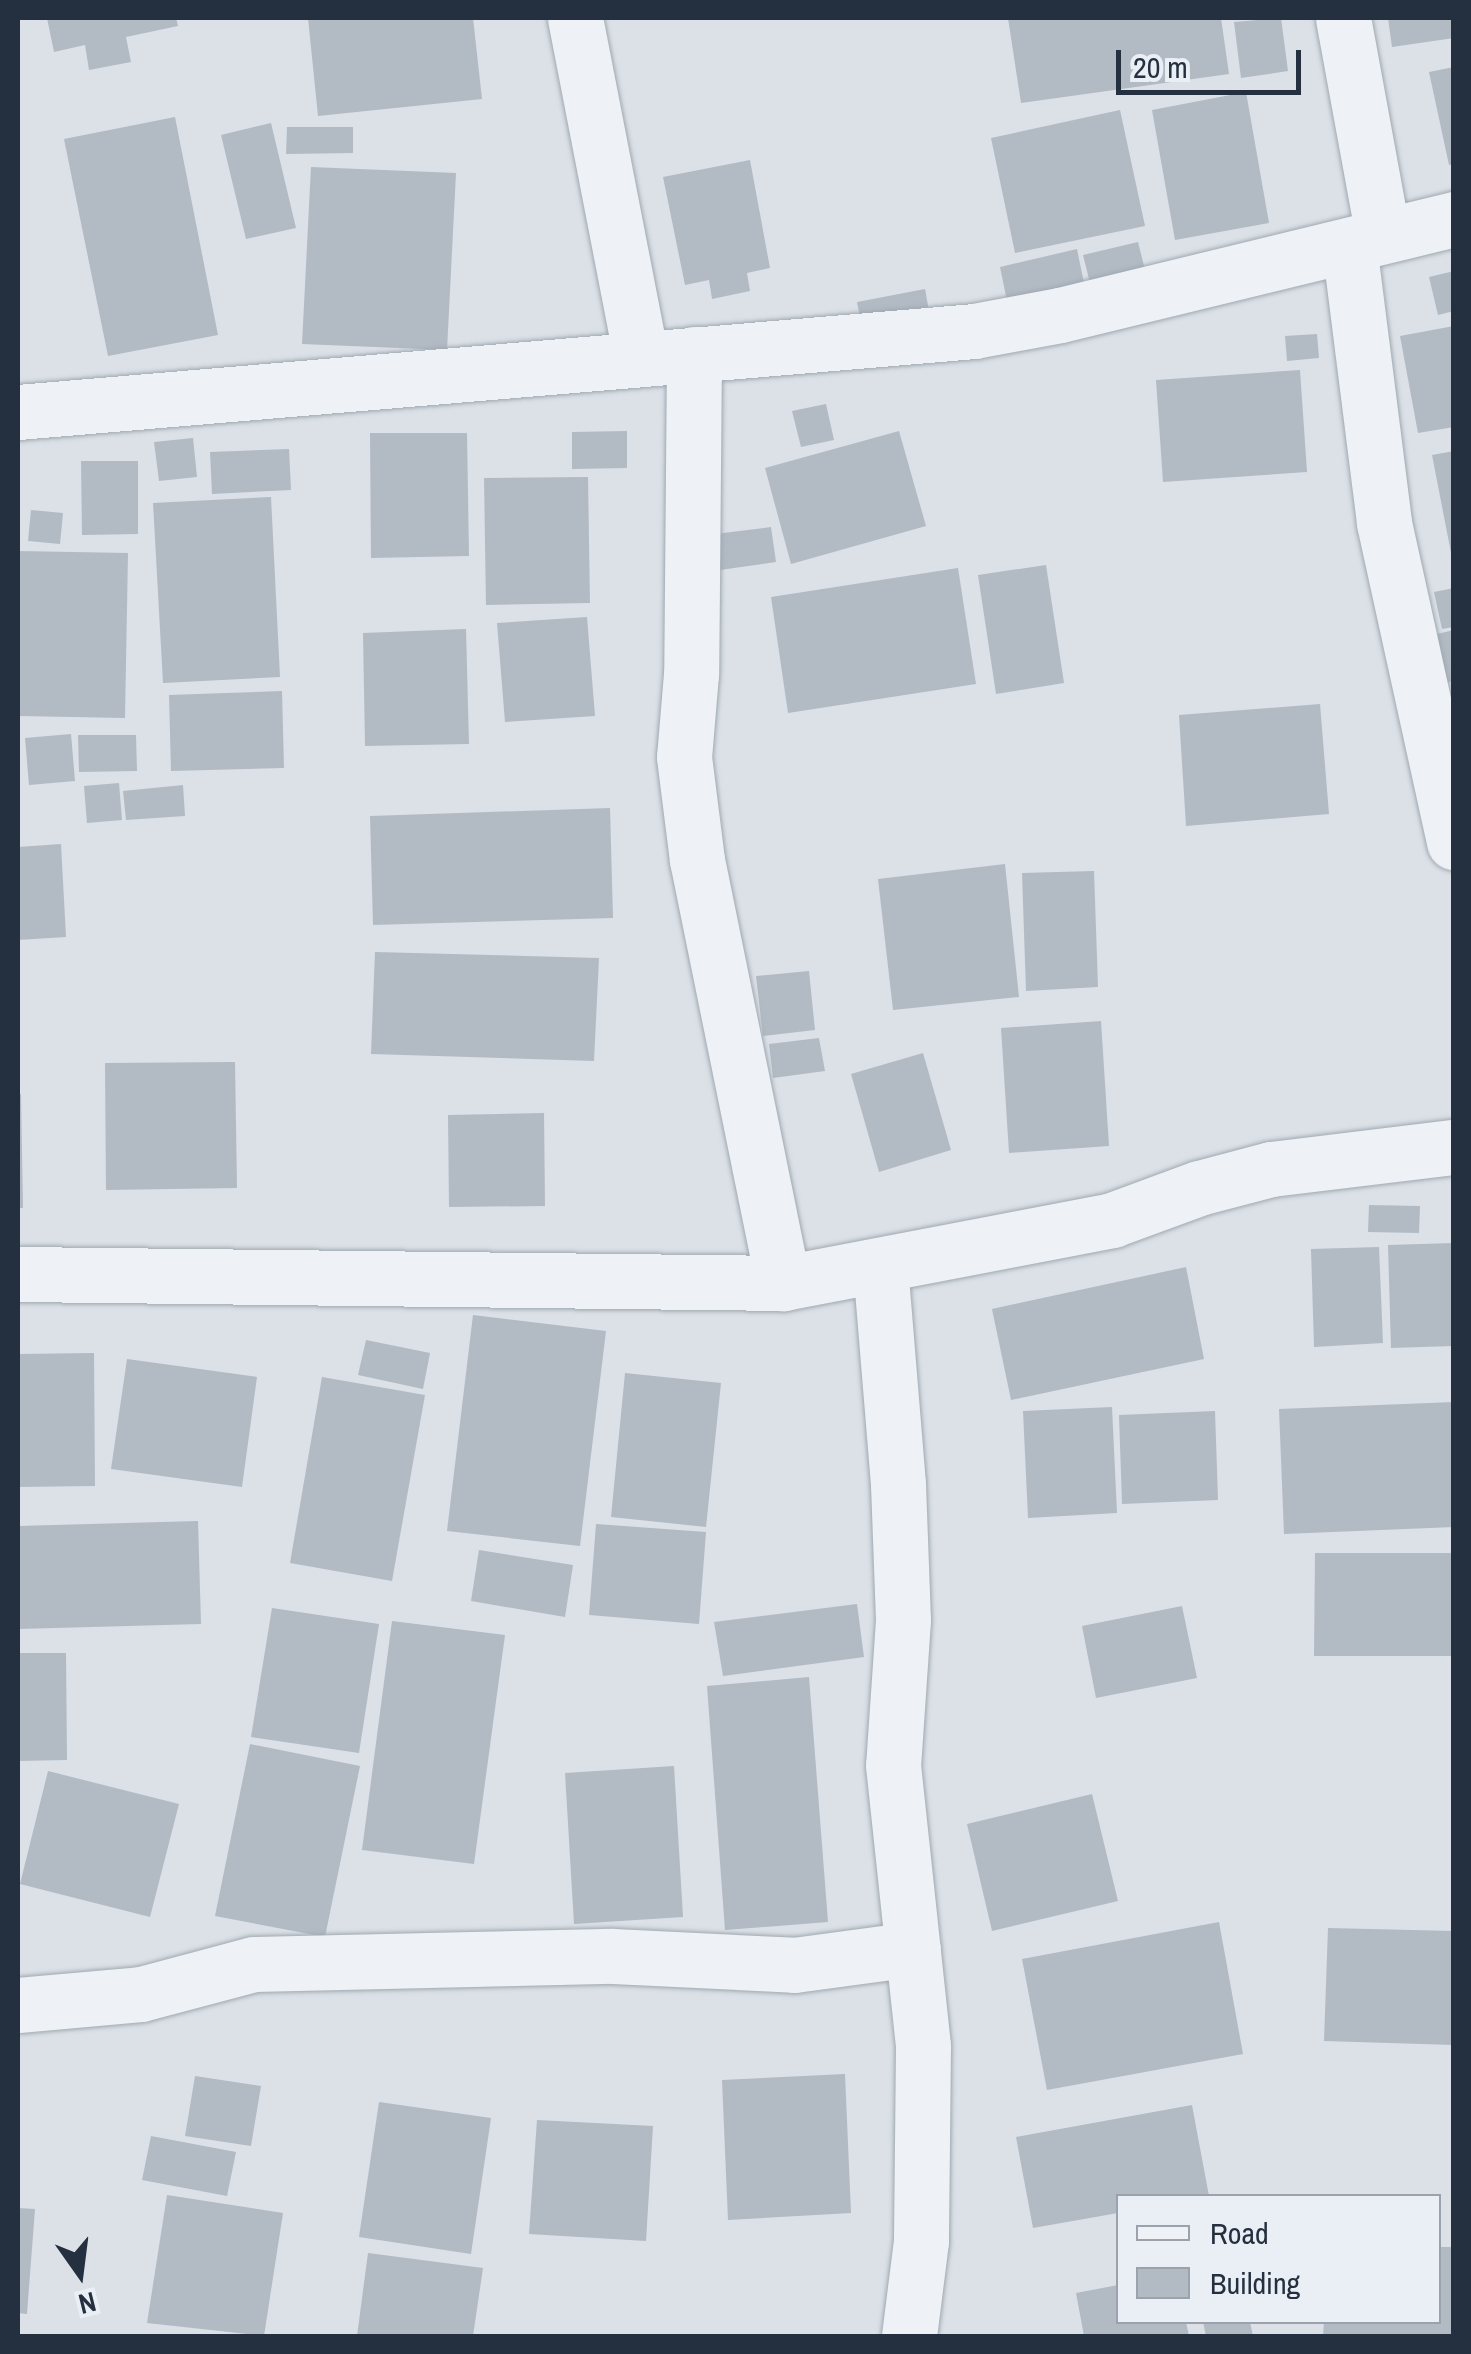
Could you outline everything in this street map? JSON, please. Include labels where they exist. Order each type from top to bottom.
[{"type":"street","points":[[575,18],[641,356]]},
{"type":"street","points":[[1343,18],[1366,240],[1384,523],[1454,842]]},
{"type":"street","points":[[18,412],[641,356],[974,331],[1060,315],[1454,219]]},
{"type":"street","points":[[694,354],[692,674],[684,757],[697,860],[783,1283]]},
{"type":"street","points":[[18,1274],[783,1283],[1112,1220],[1198,1188],[1271,1169],[1454,1146]]},
{"type":"street","points":[[880,1265],[903,1620],[893,1765],[922,2046],[920,2242],[909,2336]]},
{"type":"street","points":[[18,2005],[140,1994],[254,1964],[613,1956],[794,1964],[913,1949]]},
{"type":"building","points":[[47,18],[176,18],[178,26],[126,37],[131,62],[89,70],[85,45],[54,52]]},
{"type":"building","points":[[308,18],[473,18],[482,99],[318,116]]},
{"type":"building","points":[[1008,18],[1221,18],[1229,74],[1021,103]]},
{"type":"building","points":[[1281,18],[1288,71],[1241,78],[1234,22]]},
{"type":"building","points":[[1388,18],[1454,18],[1454,38],[1392,47]]},
{"type":"building","points":[[1454,67],[1454,164],[1449,165],[1429,72]]},
{"type":"building","points":[[1246,92],[1269,223],[1175,240],[1152,110]]},
{"type":"building","points":[[1120,110],[1145,226],[1015,253],[991,138]]},
{"type":"building","points":[[175,117],[218,335],[108,356],[64,139]]},
{"type":"building","points":[[271,123],[296,228],[246,239],[221,135]]},
{"type":"building","points":[[287,127],[353,127],[353,153],[286,154]]},
{"type":"building","points":[[750,160],[770,268],[747,273],[750,291],[712,299],[709,280],[685,285],[663,177]]},
{"type":"building","points":[[311,167],[456,173],[447,350],[302,344]]},
{"type":"building","points":[[1138,242],[1149,286],[1094,299],[1083,255]]},
{"type":"building","points":[[1077,249],[1085,288],[1008,306],[1000,267]]},
{"type":"building","points":[[1454,271],[1454,311],[1438,315],[1429,277]]},
{"type":"building","points":[[925,289],[931,322],[863,334],[857,302]]},
{"type":"building","points":[[1454,326],[1454,427],[1418,433],[1400,336]]},
{"type":"building","points":[[1317,334],[1319,358],[1287,361],[1285,336]]},
{"type":"building","points":[[1300,370],[1307,472],[1163,482],[1156,380]]},
{"type":"building","points":[[826,404],[834,440],[801,447],[792,411]]},
{"type":"building","points":[[627,431],[627,468],[572,469],[572,432]]},
{"type":"building","points":[[899,431],[926,526],[791,564],[765,468]]},
{"type":"building","points":[[370,433],[467,433],[469,556],[371,558]]},
{"type":"building","points":[[193,438],[197,477],[159,481],[154,442]]},
{"type":"building","points":[[289,449],[291,490],[212,494],[210,452]]},
{"type":"building","points":[[1454,451],[1454,558],[1452,558],[1432,455]]},
{"type":"building","points":[[81,461],[138,461],[138,534],[82,535]]},
{"type":"building","points":[[588,477],[590,603],[486,605],[484,478]]},
{"type":"building","points":[[271,497],[280,677],[163,683],[153,503]]},
{"type":"building","points":[[31,510],[63,513],[60,544],[28,541]]},
{"type":"building","points":[[771,527],[776,562],[720,570],[715,534]]},
{"type":"building","points":[[18,551],[128,553],[125,718],[18,716]]},
{"type":"building","points":[[1046,565],[1064,683],[996,694],[978,575]]},
{"type":"building","points":[[958,568],[976,684],[788,713],[771,597]]},
{"type":"building","points":[[1454,588],[1454,627],[1442,629],[1434,592]]},
{"type":"building","points":[[587,617],[595,716],[505,722],[497,623]]},
{"type":"building","points":[[466,629],[469,744],[365,746],[363,633]]},
{"type":"building","points":[[1454,630],[1454,681],[1436,685],[1424,637]]},
{"type":"building","points":[[282,691],[284,768],[171,771],[169,695]]},
{"type":"building","points":[[1320,704],[1329,814],[1186,826],[1179,715]]},
{"type":"building","points":[[71,734],[75,781],[29,785],[25,738]]},
{"type":"building","points":[[78,735],[136,735],[137,771],[79,772]]},
{"type":"building","points":[[119,783],[122,820],[87,823],[84,786]]},
{"type":"building","points":[[183,785],[185,816],[126,820],[123,791]]},
{"type":"building","points":[[610,808],[613,918],[373,925],[370,816]]},
{"type":"building","points":[[61,844],[66,937],[18,940],[18,847]]},
{"type":"building","points":[[1005,864],[1019,997],[893,1010],[878,879]]},
{"type":"building","points":[[1094,871],[1098,987],[1026,991],[1022,873]]},
{"type":"building","points":[[375,952],[599,958],[594,1061],[371,1054]]},
{"type":"building","points":[[809,971],[815,1030],[763,1036],[756,976]]},
{"type":"building","points":[[1101,1021],[1109,1146],[1009,1153],[1001,1028]]},
{"type":"building","points":[[819,1038],[825,1071],[773,1078],[769,1044]]},
{"type":"building","points":[[923,1053],[951,1150],[879,1172],[851,1074]]},
{"type":"building","points":[[235,1062],[237,1188],[106,1190],[105,1063]]},
{"type":"building","points":[[21,1094],[23,1208],[18,1208]]},
{"type":"building","points":[[544,1113],[545,1206],[449,1207],[448,1115]]},
{"type":"building","points":[[1369,1205],[1420,1206],[1419,1233],[1368,1232]]},
{"type":"building","points":[[1454,1243],[1454,1346],[1391,1348],[1388,1245]]},
{"type":"building","points":[[1379,1247],[1383,1343],[1314,1347],[1311,1249]]},
{"type":"building","points":[[1186,1267],[1204,1359],[1011,1400],[992,1309]]},
{"type":"building","points":[[473,1315],[606,1331],[580,1546],[447,1531]]},
{"type":"building","points":[[366,1340],[430,1353],[423,1389],[358,1375]]},
{"type":"building","points":[[94,1353],[95,1486],[18,1487],[18,1354]]},
{"type":"building","points":[[127,1359],[257,1377],[242,1487],[111,1469]]},
{"type":"building","points":[[625,1373],[721,1383],[706,1527],[611,1517]]},
{"type":"building","points":[[322,1377],[425,1395],[392,1581],[290,1563]]},
{"type":"building","points":[[1454,1402],[1454,1527],[1284,1534],[1279,1409]]},
{"type":"building","points":[[1112,1407],[1117,1513],[1028,1518],[1023,1411]]},
{"type":"building","points":[[1215,1411],[1218,1500],[1122,1504],[1119,1415]]},
{"type":"building","points":[[198,1521],[201,1624],[18,1629],[18,1526]]},
{"type":"building","points":[[596,1524],[706,1532],[699,1624],[589,1615]]},
{"type":"building","points":[[479,1550],[573,1565],[565,1617],[471,1601]]},
{"type":"building","points":[[1315,1553],[1454,1553],[1454,1656],[1314,1656]]},
{"type":"building","points":[[857,1604],[864,1657],[723,1676],[714,1622]]},
{"type":"building","points":[[1182,1606],[1197,1678],[1096,1698],[1082,1626]]},
{"type":"building","points":[[272,1608],[379,1624],[359,1753],[251,1737]]},
{"type":"building","points":[[392,1621],[505,1635],[474,1864],[362,1850]]},
{"type":"building","points":[[18,1653],[66,1653],[67,1760],[18,1761]]},
{"type":"building","points":[[809,1677],[828,1922],[725,1930],[707,1686]]},
{"type":"building","points":[[250,1744],[360,1766],[325,1937],[215,1916]]},
{"type":"building","points":[[674,1766],[683,1917],[574,1924],[565,1773]]},
{"type":"building","points":[[48,1771],[179,1804],[150,1917],[20,1884]]},
{"type":"building","points":[[1092,1794],[1118,1901],[992,1931],[967,1824]]},
{"type":"building","points":[[1219,1922],[1243,2054],[1047,2090],[1022,1959]]},
{"type":"building","points":[[1328,1928],[1454,1931],[1454,2045],[1324,2041]]},
{"type":"building","points":[[845,2074],[851,2213],[728,2220],[722,2080]]},
{"type":"building","points":[[195,2076],[261,2086],[251,2146],[185,2136]]},
{"type":"building","points":[[379,2102],[491,2118],[471,2254],[359,2237]]},
{"type":"building","points":[[1192,2105],[1209,2194],[1116,2194],[1116,2213],[1033,2228],[1016,2137]]},
{"type":"building","points":[[537,2120],[653,2126],[646,2241],[529,2234]]},
{"type":"building","points":[[151,2136],[236,2152],[227,2196],[142,2180]]},
{"type":"building","points":[[167,2195],[283,2213],[264,2336],[147,2323]]},
{"type":"building","points":[[18,2208],[35,2209],[27,2314],[18,2313]]},
{"type":"building","points":[[1441,2247],[1454,2247],[1454,2336],[1323,2336],[1324,2324],[1441,2324]]},
{"type":"building","points":[[368,2253],[483,2268],[473,2336],[357,2336]]},
{"type":"building","points":[[1116,2285],[1116,2324],[1186,2324],[1189,2336],[1084,2336],[1076,2293]]},
{"type":"building","points":[[1203,2324],[1250,2324],[1253,2336],[1206,2336]]}]
